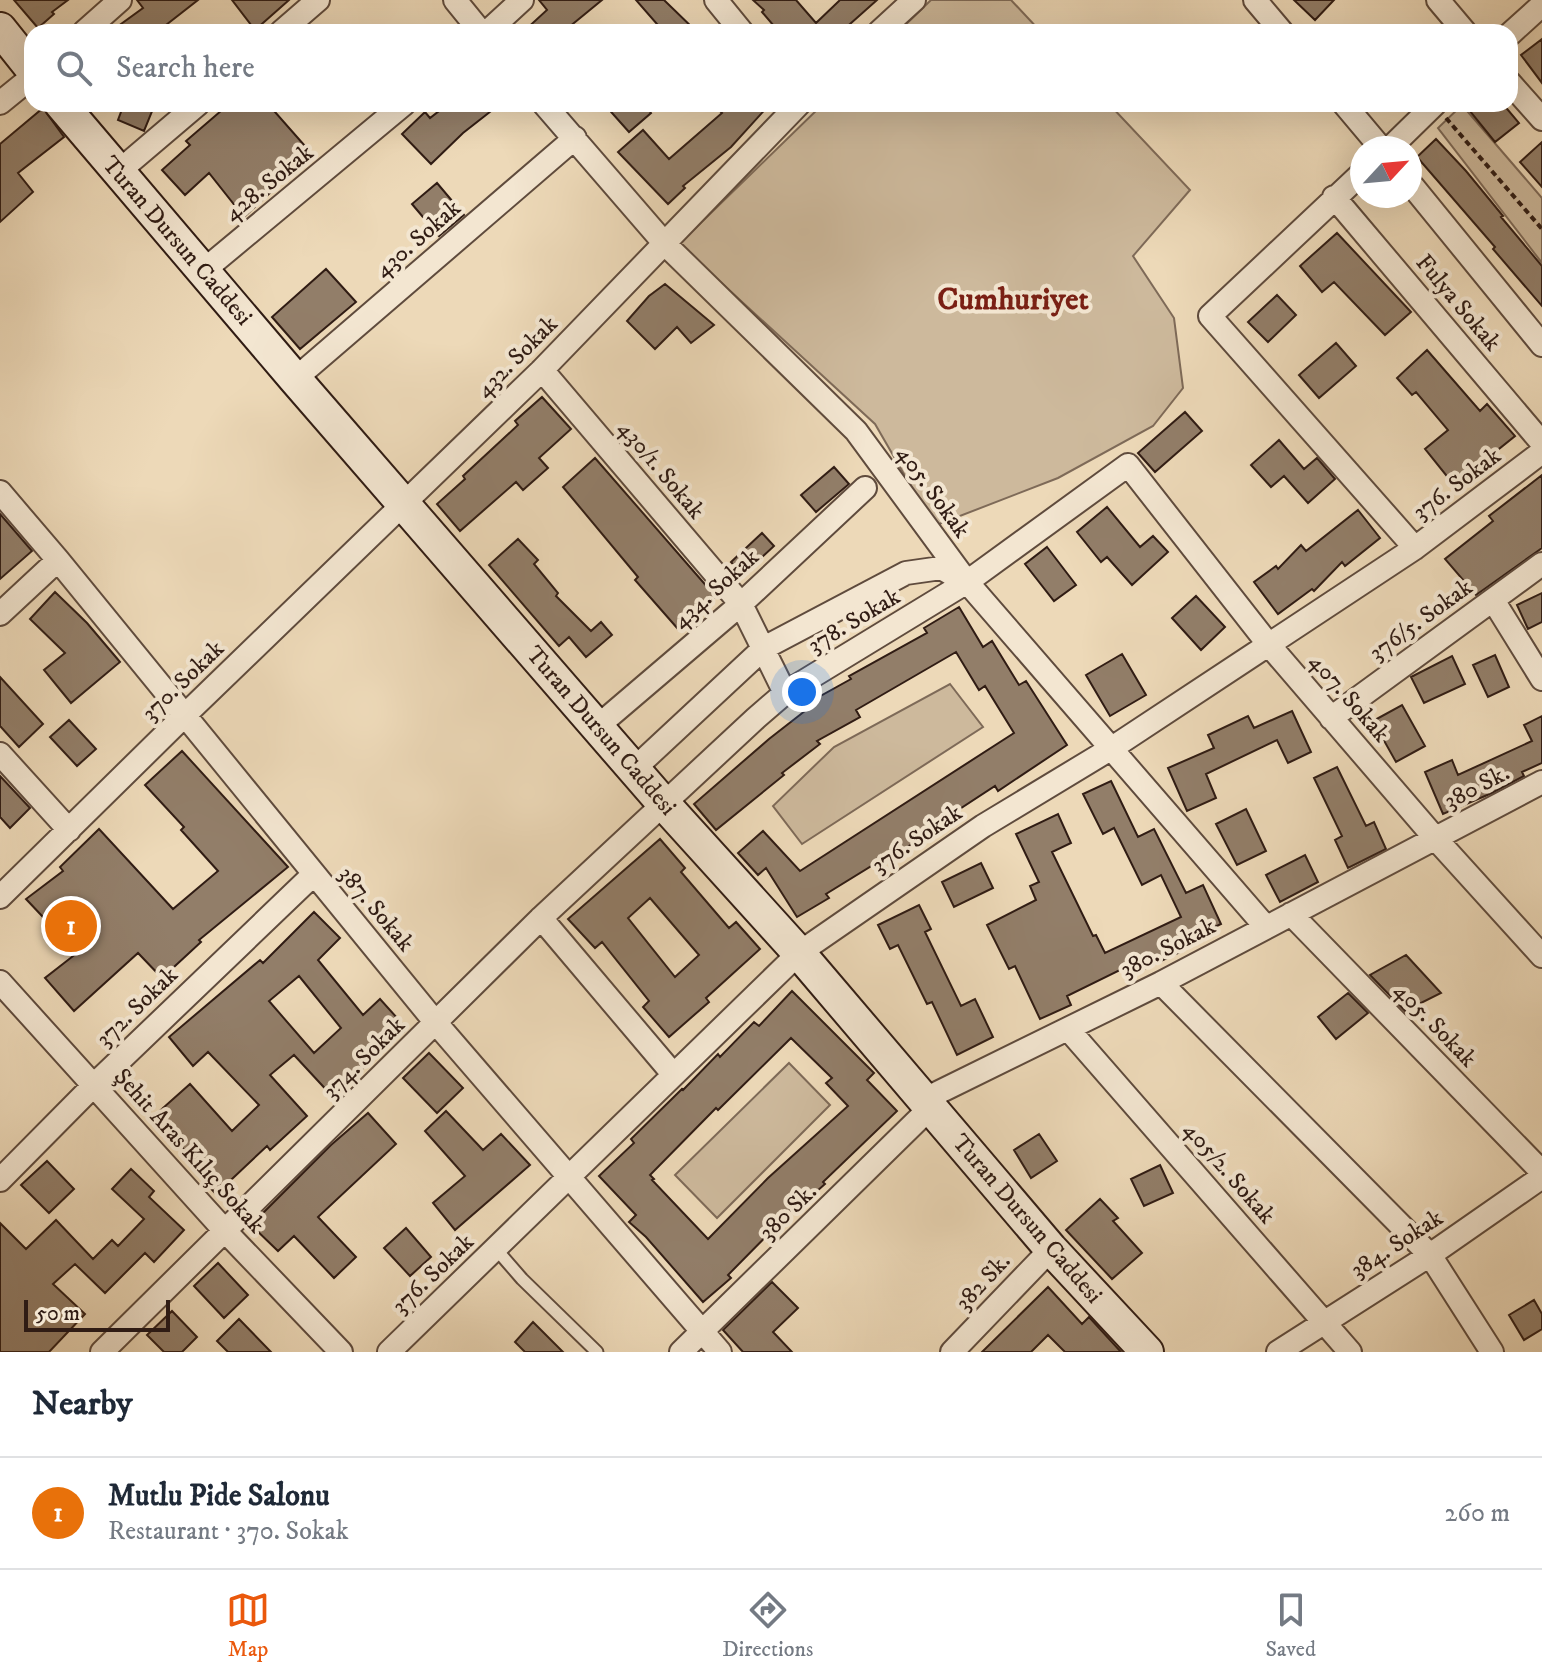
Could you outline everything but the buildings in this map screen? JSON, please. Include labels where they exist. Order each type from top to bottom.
[{"type":"street","points":[[93,24],[120,0]]},
{"type":"street","points":[[290,24],[318,0]]},
{"type":"street","points":[[455,0],[474,24]]},
{"type":"street","points":[[496,24],[522,0]]},
{"type":"street","points":[[716,0],[736,24]]},
{"type":"street","points":[[888,24],[914,0]]},
{"type":"street","points":[[1255,0],[1275,24]]},
{"type":"street","points":[[1438,0],[1458,24]]},
{"type":"street","points":[[1518,27],[1542,5]]},
{"type":"street","points":[[0,29],[24,59]]},
{"type":"street","points":[[0,103],[24,84]]},
{"type":"street","points":[[1518,92],[1542,119]]},
{"type":"street","name":"Turan Dursun Caddesi","points":[[68,112],[663,803],[799,953],[1051,1249],[1147,1352]]},
{"type":"street","points":[[118,172],[189,112]]},
{"type":"street","name":"428. Sokak","points":[[203,271],[394,112]]},
{"type":"street","name":"405. Sokak","points":[[551,112],[665,244],[856,431],[967,582],[1265,926]]},
{"type":"street","name":"432. Sokak","points":[[403,503],[542,370],[791,112]]},
{"type":"street","points":[[1351,112],[1371,136]]},
{"type":"street","points":[[1402,136],[1426,112]]},
{"type":"street","name":"430. Sokak","points":[[295,379],[575,138]]},
{"type":"street","points":[[1350,183],[1210,316],[1415,548]]},
{"type":"street","name":"Fulya Sokak","points":[[1334,197],[1542,443]]},
{"type":"street","points":[[1422,198],[1542,345]]},
{"type":"street","name":"430/1. Sokak","points":[[542,370],[741,604],[785,693]]},
{"type":"street","name":"376. Sokak","points":[[389,1352],[799,953],[983,826],[1112,748],[1415,548],[1542,452]]},
{"type":"street","name":"378. Sokak","points":[[663,803],[785,693],[967,582],[1128,465]]},
{"type":"street","name":"407. Sokak","points":[[1128,465],[1269,645],[1435,838],[1542,956]]},
{"type":"street","name":"434. Sokak","points":[[598,726],[741,604],[865,488]]},
{"type":"street","name":"387. Sokak","points":[[0,492],[436,1023],[720,1352]]},
{"type":"street","name":"370. Sokak","points":[[0,897],[403,503]]},
{"type":"street","points":[[0,614],[58,560]]},
{"type":"street","name":"376/5. Sokak","points":[[1331,718],[1542,564]]},
{"type":"street","points":[[634,769],[764,648],[906,573],[941,568],[967,582]]},
{"type":"street","points":[[1493,600],[1542,679]]},
{"type":"street","points":[[0,754],[69,830]]},
{"type":"street","name":"380 Sk.","points":[[1435,838],[1542,782]]},
{"type":"street","name":"374. Sokak","points":[[102,1352],[541,918],[663,803]]},
{"type":"street","name":"380. Sokak","points":[[927,1104],[1435,838]]},
{"type":"street","name":"372. Sokak","points":[[0,1180],[94,1085],[313,875]]},
{"type":"street","name":"405. Sokak","points":[[1291,914],[1542,1174]]},
{"type":"street","points":[[541,918],[673,1074]]},
{"type":"street","name":"Şehit Aras Kılıç Sokak","points":[[0,982],[226,1232],[341,1352]]},
{"type":"street","points":[[1161,983],[1430,1255],[1492,1352]]},
{"type":"street","name":"405/2. Sokak","points":[[1068,1029],[1350,1352]]},
{"type":"street","name":"380 Sk.","points":[[681,1352],[927,1104]]},
{"type":"street","name":"384. Sokak","points":[[1278,1352],[1430,1255],[1542,1174]]},
{"type":"street","name":"382 Sk.","points":[[952,1352],[1051,1249]]},
{"type":"lane","points":[[496,1249],[522,1279],[597,1352]]},
{"type":"path","points":[[1441,112],[1542,229]]},
{"type":"shaded area","points":[[931,0],[1011,0],[1034,24],[906,24]]},
{"type":"shaded area","points":[[815,112],[1117,112],[1190,190],[1133,256],[1174,318],[1183,388],[1153,426],[1058,478],[934,526],[875,424],[679,244]]},
{"type":"shaded area","points":[[1455,112],[1468,112],[1542,198],[1542,263],[1438,128]]},
{"type":"shaded area","points":[[950,684],[983,727],[802,844],[773,806],[834,747]]},
{"type":"shaded area","points":[[789,1063],[830,1105],[717,1218],[675,1175]]},
{"type":"place","name":"Mutlu Pide Salonu","points":[[71,926]]},
{"type":"district","name":"Cumhuriyet","points":[[1013,300]]}]
